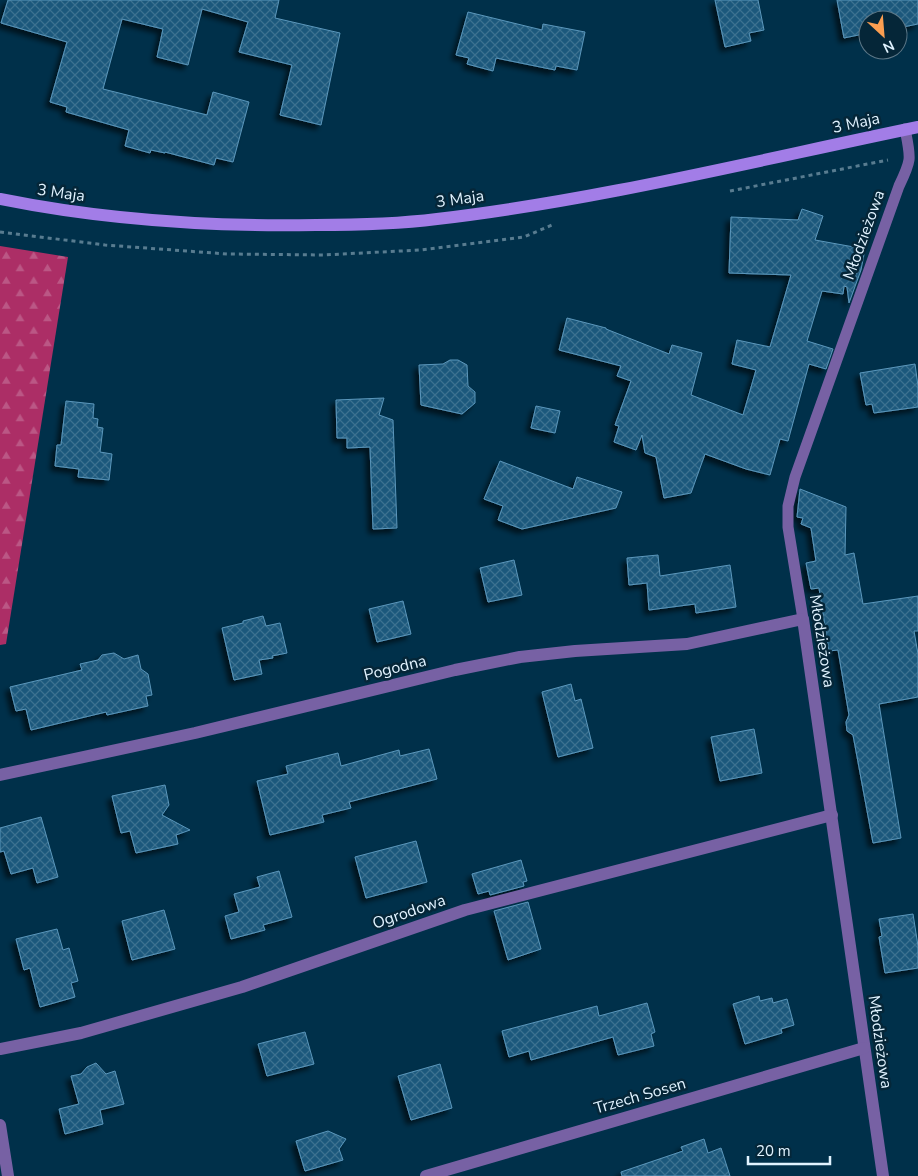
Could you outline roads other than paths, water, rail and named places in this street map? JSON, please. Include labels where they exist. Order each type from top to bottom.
[{"type":"street","name":"3 Maja","points":[[0,199],[110,217],[193,224],[358,225],[426,220],[608,192],[912,128]]},
{"type":"street","name":"Pogodna","points":[[0,775],[195,733],[445,672],[520,657],[575,651],[687,644],[803,619]]},
{"type":"street","name":"Młodzieżowa","points":[[803,619],[884,1176]]},
{"type":"street","name":"Ogrodowa","points":[[0,1049],[81,1033],[242,987],[465,910],[832,815]]},
{"type":"street","name":"Trzech Sosen","points":[[426,1176],[864,1048]]},
{"type":"street","points":[[0,1126],[8,1176]]},
{"type":"lane","name":"Młodzieżowa","points":[[803,619],[788,527],[788,506],[795,477],[899,186],[909,165],[912,128]]}]
